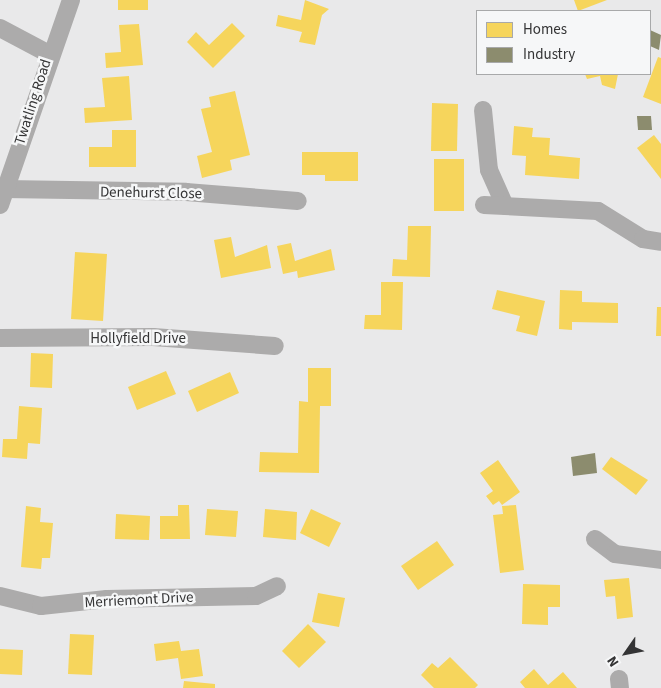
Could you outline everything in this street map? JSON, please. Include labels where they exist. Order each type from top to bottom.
[{"type":"street","name":"Twatling Road","points":[[2,197],[49,54],[71,0]]},
{"type":"street","points":[[0,28],[49,54]]},
{"type":"street","points":[[483,110],[492,179],[505,206]]},
{"type":"street","name":"Denehurst Close","points":[[2,197],[186,192],[298,201]]},
{"type":"street","points":[[484,205],[598,212],[643,239],[661,242]]},
{"type":"street","name":"Hollyfield Drive","points":[[0,338],[153,338],[276,346]]},
{"type":"street","points":[[594,539],[614,554],[661,560]]},
{"type":"street","name":"Merriemont Drive","points":[[0,596],[41,606],[108,599],[256,596],[277,586]]},
{"type":"building: Homes","points":[[118,0],[148,0],[148,10],[118,10]]},
{"type":"building: Homes","points":[[305,0],[329,9],[322,15],[315,45],[299,42],[302,32],[276,26],[278,15],[301,20]]},
{"type":"building: Homes","points":[[574,0],[607,0],[581,10],[578,10]]},
{"type":"building: Homes","points":[[232,23],[245,36],[213,68],[187,42],[196,32],[209,45]]},
{"type":"building: Homes","points":[[139,24],[143,65],[106,68],[105,53],[121,52],[119,25]]},
{"type":"building: Homes","points":[[658,57],[661,58],[661,104],[643,97]]},
{"type":"building: Homes","points":[[585,75],[618,75],[615,89],[602,85],[600,76],[587,79]]},
{"type":"building: Homes","points":[[129,76],[132,120],[85,123],[84,108],[105,107],[102,78]]},
{"type":"building: Homes","points":[[235,91],[250,155],[230,160],[232,170],[202,178],[197,156],[212,152],[201,109],[211,107],[209,97]]},
{"type":"building: Homes","points":[[432,103],[458,104],[457,151],[431,151]]},
{"type":"building: Homes","points":[[514,126],[533,128],[532,137],[550,138],[549,155],[580,158],[579,179],[525,175],[526,156],[512,155]]},
{"type":"building: Homes","points":[[112,130],[136,130],[136,167],[89,167],[89,147],[112,147]]},
{"type":"building: Homes","points":[[654,135],[661,144],[661,179],[637,148]]},
{"type":"building: Homes","points":[[302,152],[358,152],[358,181],[325,181],[325,175],[302,175]]},
{"type":"building: Homes","points":[[434,159],[464,159],[464,211],[434,211]]},
{"type":"building: Homes","points":[[408,226],[431,226],[430,277],[392,276],[393,259],[407,260]]},
{"type":"building: Homes","points":[[231,237],[235,257],[267,245],[271,268],[221,278],[214,240]]},
{"type":"building: Homes","points":[[291,243],[295,261],[331,249],[335,270],[298,278],[297,271],[283,274],[277,246]]},
{"type":"building: Homes","points":[[75,252],[107,254],[103,321],[71,319]]},
{"type":"building: Homes","points":[[381,282],[403,282],[402,330],[364,329],[365,315],[381,315]]},
{"type":"building: Homes","points":[[497,290],[545,301],[537,336],[516,331],[520,316],[492,309]]},
{"type":"building: Homes","points":[[560,290],[582,291],[582,302],[618,303],[618,323],[572,322],[572,330],[559,329]]},
{"type":"building: Homes","points":[[657,307],[661,307],[661,336],[656,336]]},
{"type":"building: Homes","points":[[31,353],[53,354],[52,388],[30,387]]},
{"type":"building: Homes","points":[[308,368],[331,368],[331,406],[320,406],[319,473],[259,472],[260,452],[298,453],[299,401],[308,402]]},
{"type":"building: Homes","points":[[166,371],[176,394],[137,410],[128,387]]},
{"type":"building: Homes","points":[[230,372],[239,393],[197,412],[188,391]]},
{"type":"building: Homes","points":[[19,406],[42,408],[40,444],[28,443],[27,459],[2,457],[3,439],[17,439]]},
{"type":"building: Homes","points":[[611,457],[648,480],[636,495],[602,469]]},
{"type":"building: Homes","points":[[498,460],[520,492],[502,505],[499,501],[493,505],[486,496],[493,491],[480,473]]},
{"type":"building: Homes","points":[[178,505],[189,505],[190,539],[160,539],[160,516],[178,516]]},
{"type":"building: Homes","points":[[516,505],[524,570],[500,573],[493,515],[503,514],[502,506]]},
{"type":"building: Homes","points":[[26,506],[41,508],[40,522],[53,523],[50,558],[42,558],[41,569],[21,567]]},
{"type":"building: Homes","points":[[207,509],[238,511],[236,537],[205,535]]},
{"type":"building: Homes","points":[[265,509],[297,512],[296,540],[263,537]]},
{"type":"building: Homes","points":[[311,509],[341,523],[329,547],[300,533]]},
{"type":"building: Homes","points":[[116,514],[150,516],[149,540],[115,539]]},
{"type":"building: Homes","points":[[437,541],[454,565],[418,590],[401,566]]},
{"type":"building: Homes","points":[[629,578],[633,617],[617,619],[615,596],[606,597],[604,580]]},
{"type":"building: Homes","points":[[523,584],[560,585],[560,607],[548,607],[548,625],[522,624]]},
{"type":"building: Homes","points":[[318,593],[345,598],[339,627],[312,622]]},
{"type":"building: Homes","points":[[308,624],[326,642],[299,668],[282,651]]},
{"type":"building: Homes","points":[[70,634],[94,635],[92,675],[68,674]]},
{"type":"building: Homes","points":[[179,641],[181,651],[199,649],[203,676],[181,679],[178,658],[156,661],[154,644]]},
{"type":"building: Homes","points":[[0,649],[23,650],[22,675],[0,674]]},
{"type":"building: Homes","points":[[450,657],[478,685],[475,688],[434,688],[421,675],[432,663],[438,668]]},
{"type":"building: Homes","points":[[534,669],[548,685],[563,672],[577,688],[525,688],[520,682]]},
{"type":"building: Homes","points":[[184,681],[215,684],[215,688],[183,688]]},
{"type":"building: Industry","points":[[651,30],[661,35],[659,50],[651,46]]},
{"type":"building: Industry","points":[[637,116],[651,116],[652,130],[638,130]]},
{"type":"building: Industry","points":[[595,453],[597,473],[573,476],[571,457]]}]
